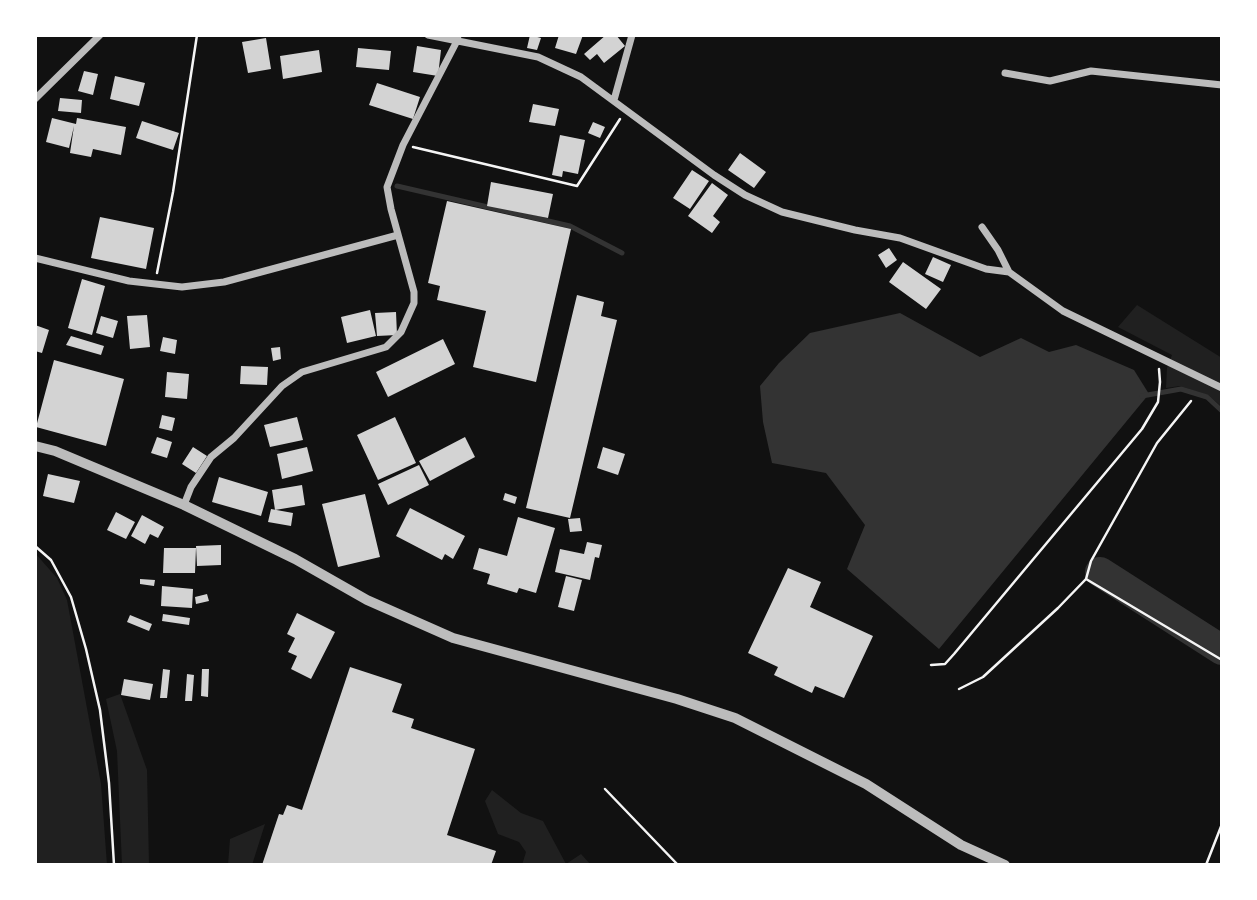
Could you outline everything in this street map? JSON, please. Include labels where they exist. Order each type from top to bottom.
[{"type":"street","points":[[35,99],[100,35]]},
{"type":"street","points":[[428,35],[538,57],[581,77],[714,175],[745,195],[782,212],[900,238],[986,269],[1009,272]]},
{"type":"street","points":[[614,100],[632,35]]},
{"type":"street","points":[[184,505],[191,487],[211,457],[234,438],[282,386],[302,372],[386,347],[401,332],[414,303],[414,292],[387,187],[403,145],[458,39]]},
{"type":"street","points":[[1004,72],[1050,80],[1091,71],[1222,85]]},
{"type":"street","points":[[982,227],[1009,272],[1063,311],[1222,388]]},
{"type":"street","points":[[35,258],[155,285],[182,288],[224,282],[398,235]]},
{"type":"street","points":[[35,446],[55,451],[184,505],[295,559],[367,600],[453,638],[677,699],[735,718],[866,784],[961,845],[1005,865]]},
{"type":"path","points":[[155,285],[173,192],[197,35]]},
{"type":"path","points":[[403,145],[577,186],[626,109]]},
{"type":"path","points":[[931,665],[945,664],[954,654],[1142,429],[1158,402],[1160,382]]},
{"type":"path","points":[[959,689],[983,677],[1086,579],[1091,561],[1157,443],[1191,401]]},
{"type":"path","points":[[35,546],[51,560],[71,597],[86,649],[100,710],[109,783],[114,865]]},
{"type":"path","points":[[1086,579],[1222,660]]},
{"type":"path","points":[[605,789],[678,865]]},
{"type":"path","points":[[1206,865],[1222,824]]},
{"type":"shaded area","points":[[1137,305],[1222,358],[1222,407],[1208,395],[1180,386],[1166,388],[1167,368],[1172,355],[1118,327]]},
{"type":"shaded area","points":[[900,313],[980,357],[1021,338],[1049,352],[1076,345],[1134,370],[1149,394],[939,649],[847,569],[865,525],[826,473],[772,463],[763,422],[760,386],[810,333]]},
{"type":"shaded area","points":[[35,553],[57,578],[67,600],[101,784],[107,865],[35,865]]},
{"type":"shaded area","points":[[120,694],[147,770],[149,865],[122,865],[117,751],[106,699]]},
{"type":"shaded area","points":[[492,790],[521,813],[543,821],[566,864],[581,854],[591,865],[522,865],[526,852],[519,842],[498,834],[485,801]]},
{"type":"shaded area","points":[[265,824],[252,865],[228,865],[230,839]]},
{"type":"building","points":[[530,35],[541,38],[537,50],[527,48]]},
{"type":"building","points":[[559,35],[583,35],[576,54],[555,48]]},
{"type":"building","points":[[606,35],[616,35],[625,46],[604,63],[597,54],[590,60],[584,54]]},
{"type":"building","points":[[266,38],[271,69],[248,73],[242,42]]},
{"type":"building","points":[[417,46],[441,50],[438,76],[413,72]]},
{"type":"building","points":[[358,48],[391,51],[389,70],[356,67]]},
{"type":"building","points":[[319,50],[322,72],[283,79],[280,56]]},
{"type":"building","points":[[84,71],[98,74],[93,95],[78,91]]},
{"type":"building","points":[[115,76],[145,83],[139,106],[110,99]]},
{"type":"building","points":[[377,83],[420,97],[413,119],[369,105]]},
{"type":"building","points":[[60,98],[82,100],[81,113],[58,111]]},
{"type":"building","points":[[533,104],[559,109],[555,126],[529,122]]},
{"type":"building","points":[[52,118],[76,124],[77,118],[126,127],[121,155],[93,149],[91,157],[70,153],[74,126],[69,148],[46,142]]},
{"type":"building","points":[[142,121],[179,133],[173,150],[136,138]]},
{"type":"building","points":[[593,122],[605,127],[600,138],[588,133]]},
{"type":"building","points":[[560,135],[585,140],[578,174],[563,171],[562,177],[552,175]]},
{"type":"building","points":[[740,153],[766,172],[754,188],[728,170]]},
{"type":"building","points":[[692,170],[709,181],[690,209],[673,198]]},
{"type":"building","points":[[491,182],[553,194],[548,218],[487,206]]},
{"type":"building","points":[[712,183],[728,195],[713,216],[720,222],[712,233],[688,216]]},
{"type":"building","points":[[447,201],[571,229],[536,382],[473,367],[486,311],[437,300],[440,286],[428,283]]},
{"type":"building","points":[[100,217],[154,228],[146,269],[91,258]]},
{"type":"building","points":[[889,248],[897,260],[886,268],[878,255]]},
{"type":"building","points":[[933,257],[951,265],[943,282],[925,274]]},
{"type":"building","points":[[903,262],[941,289],[926,309],[889,282]]},
{"type":"building","points":[[82,279],[105,286],[92,335],[68,328]]},
{"type":"building","points":[[577,295],[604,302],[601,316],[617,320],[570,518],[526,508]]},
{"type":"building","points":[[370,310],[376,336],[347,343],[341,317]]},
{"type":"building","points":[[396,312],[397,335],[377,336],[375,313]]},
{"type":"building","points":[[147,315],[150,347],[130,349],[127,316]]},
{"type":"building","points":[[101,316],[118,321],[113,338],[96,333]]},
{"type":"building","points":[[35,325],[49,330],[42,353],[35,351]]},
{"type":"building","points":[[71,336],[104,346],[101,355],[66,345]]},
{"type":"building","points":[[163,337],[177,340],[175,354],[160,351]]},
{"type":"building","points":[[443,339],[455,364],[388,397],[376,372]]},
{"type":"building","points":[[280,347],[281,359],[273,361],[271,348]]},
{"type":"building","points":[[54,360],[124,379],[106,446],[36,427]]},
{"type":"building","points":[[241,366],[268,367],[267,385],[240,384]]},
{"type":"building","points":[[167,372],[189,374],[187,399],[165,397]]},
{"type":"building","points":[[162,415],[175,418],[172,431],[159,428]]},
{"type":"building","points":[[297,417],[303,440],[270,447],[264,425]]},
{"type":"building","points":[[395,417],[416,463],[378,480],[357,435]]},
{"type":"building","points":[[157,437],[172,442],[167,458],[151,453]]},
{"type":"building","points":[[465,437],[475,457],[430,481],[419,461]]},
{"type":"building","points":[[193,447],[207,456],[196,473],[182,464]]},
{"type":"building","points":[[307,447],[313,471],[282,479],[277,454]]},
{"type":"building","points":[[603,447],[625,454],[618,475],[597,468]]},
{"type":"building","points":[[419,465],[429,485],[388,505],[378,484]]},
{"type":"building","points":[[48,474],[80,481],[74,503],[43,496]]},
{"type":"building","points":[[219,477],[268,492],[261,516],[212,502]]},
{"type":"building","points":[[302,485],[305,505],[275,510],[272,490]]},
{"type":"building","points":[[505,493],[517,497],[515,504],[503,500]]},
{"type":"building","points":[[365,494],[380,557],[338,567],[322,504]]},
{"type":"building","points":[[410,508],[465,536],[453,559],[445,554],[442,560],[396,536]]},
{"type":"building","points":[[271,509],[293,513],[291,526],[268,522]]},
{"type":"building","points":[[116,512],[135,522],[126,539],[107,530]]},
{"type":"building","points":[[142,515],[164,527],[158,538],[150,534],[145,544],[131,536]]},
{"type":"building","points":[[518,517],[555,528],[536,593],[519,588],[517,593],[487,584],[490,574],[473,569],[479,548],[507,556]]},
{"type":"building","points":[[580,518],[582,531],[570,532],[568,519]]},
{"type":"building","points":[[587,542],[602,545],[599,558],[595,557],[590,580],[555,572],[560,549],[584,554]]},
{"type":"building","points":[[221,545],[221,565],[197,566],[196,546]]},
{"type":"building","points":[[164,548],[196,548],[195,573],[163,573]]},
{"type":"building","points":[[788,568],[821,582],[810,607],[873,636],[844,698],[815,686],[812,693],[774,675],[778,667],[748,653]]},
{"type":"building","points":[[566,576],[582,580],[574,611],[558,607]]},
{"type":"building","points":[[140,579],[155,580],[154,586],[140,584]]},
{"type":"building","points":[[162,586],[193,589],[192,608],[161,606]]},
{"type":"building","points":[[207,594],[209,601],[196,604],[195,597]]},
{"type":"building","points":[[297,613],[335,632],[311,679],[291,669],[297,656],[288,652],[295,638],[287,634]]},
{"type":"building","points":[[163,614],[190,618],[189,625],[162,621]]},
{"type":"building","points":[[130,615],[152,624],[149,631],[127,622]]},
{"type":"building","points":[[350,667],[402,684],[392,712],[414,719],[411,728],[475,749],[447,835],[496,851],[491,865],[262,865],[279,814],[283,815],[287,805],[302,810]]},
{"type":"building","points":[[163,669],[170,670],[167,698],[160,698]]},
{"type":"building","points":[[202,669],[209,669],[208,697],[201,696]]},
{"type":"building","points":[[187,674],[194,675],[192,701],[185,701]]},
{"type":"building","points":[[124,679],[153,684],[150,700],[121,695]]},
{"type":"waterway","points":[[397,186],[570,226],[622,253]]},
{"type":"waterway","points":[[1142,396],[1181,389],[1207,397],[1222,411]]},
{"type":"waterway","points":[[1100,572],[1222,650]]}]
